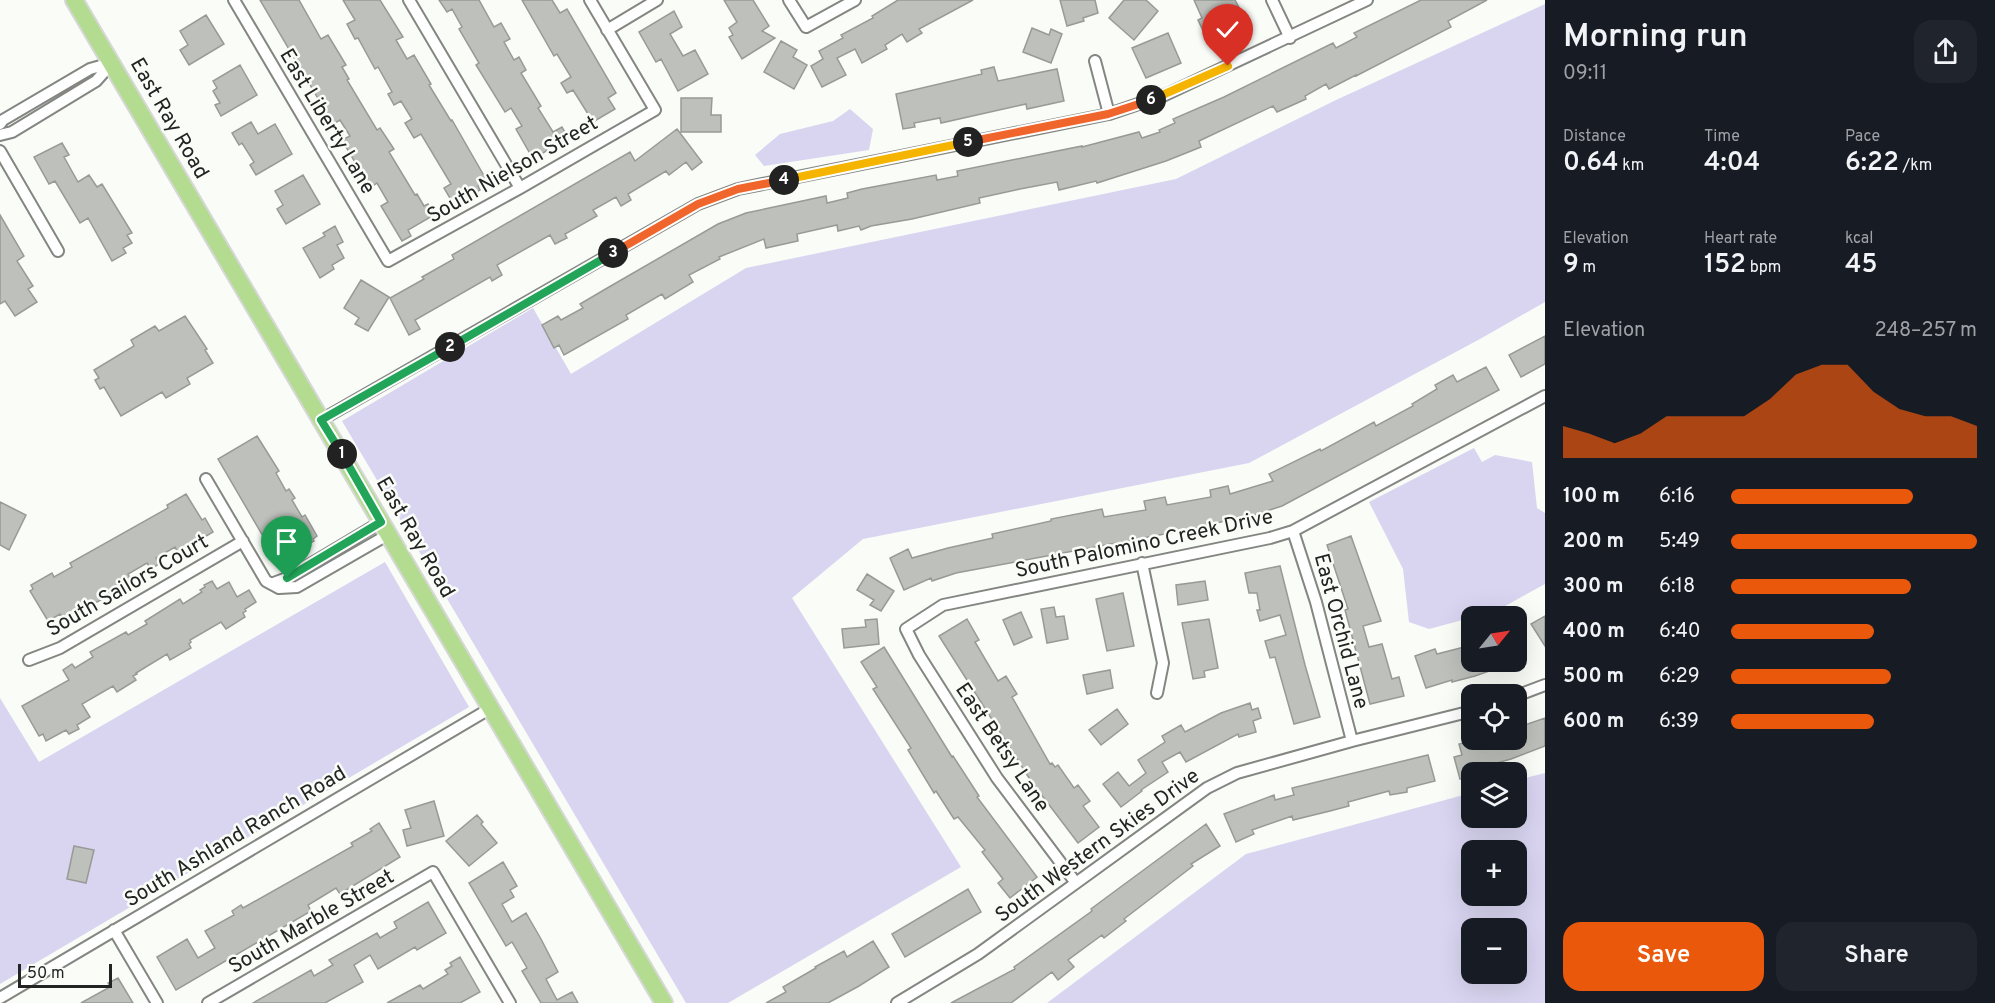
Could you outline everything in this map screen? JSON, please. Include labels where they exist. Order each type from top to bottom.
[{"type":"main road","name":"East Ray Road","points":[[75,0],[664,1003]]},
{"type":"street","name":"East Liberty Lane","points":[[234,0],[388,261]]},
{"type":"street","points":[[409,0],[520,188]]},
{"type":"street","points":[[590,0],[607,30],[657,0]]},
{"type":"street","points":[[789,0],[806,27],[855,0]]},
{"type":"street","points":[[1272,0],[1290,38]]},
{"type":"street","points":[[321,420],[698,204],[738,189],[1108,114],[1165,95],[1367,0]]},
{"type":"street","name":"South Nielson Street","points":[[388,261],[655,110],[607,30]]},
{"type":"street","points":[[1095,61],[1108,114]]},
{"type":"street","points":[[0,124],[3,120],[90,69],[111,63]]},
{"type":"street","points":[[0,135],[12,132],[92,84],[111,63]]},
{"type":"street","points":[[0,151],[58,251]]},
{"type":"street","name":"South Palomino Creek Drive","points":[[906,628],[943,605],[1270,538],[1293,531],[1545,396]]},
{"type":"street","points":[[206,479],[266,581],[279,588],[297,587],[328,569],[385,528]]},
{"type":"street","points":[[271,584],[385,528]]},
{"type":"street","name":"East Orchid Lane","points":[[1293,531],[1316,602],[1352,741]]},
{"type":"street","name":"South Sailors Court","points":[[29,660],[60,648],[243,541]]},
{"type":"street","points":[[321,558],[328,569]]},
{"type":"street","points":[[1143,563],[1163,663],[1158,693]]},
{"type":"street","name":"East Betsy Lane","points":[[906,628],[919,655],[998,778],[1076,883]]},
{"type":"street","points":[[1527,692],[1545,685]]},
{"type":"street","name":"South Ashland Ranch Road","points":[[0,998],[491,708]]},
{"type":"street","name":"South Western Skies Drive","points":[[897,1003],[978,954],[1207,788],[1237,773],[1461,714]]},
{"type":"street","name":"South Marble Street","points":[[208,1003],[433,872],[510,1003]]},
{"type":"street","points":[[114,930],[157,1003]]},
{"type":"shaded area","points":[[1545,4],[1545,302],[1249,463],[863,539],[792,598],[961,867],[728,1003],[686,1003],[342,421],[533,308],[571,374],[746,268],[1176,179],[1336,100]]},
{"type":"shaded area","points":[[850,109],[873,129],[869,150],[764,166],[755,155],[780,134],[833,121]]},
{"type":"shaded area","points":[[1474,448],[1482,462],[1495,455],[1532,462],[1537,508],[1545,513],[1545,584],[1505,606],[1461,606],[1461,620],[1429,629],[1409,622],[1403,569],[1369,502]]},
{"type":"shaded area","points":[[385,562],[469,707],[0,984],[0,698],[39,762]]},
{"type":"shaded area","points":[[1545,773],[1545,1003],[1047,1003],[1246,854],[1461,796],[1461,828],[1527,828],[1527,778]]},
{"type":"building","points":[[260,0],[299,0],[321,39],[328,35],[346,65],[342,67],[349,79],[347,80],[377,130],[380,128],[394,149],[389,152],[415,195],[417,194],[424,206],[428,204],[434,215],[408,230],[411,236],[402,241],[381,206],[388,202],[377,183],[370,188],[342,140],[350,136],[340,120],[333,124]]},
{"type":"building","points":[[343,0],[380,0],[403,37],[396,40],[407,59],[414,55],[431,84],[429,85],[487,181],[478,186],[480,190],[454,205],[444,188],[451,184],[421,134],[414,138],[405,123],[412,119],[401,101],[394,105],[388,94],[392,92],[378,67],[375,69],[358,38],[355,39],[347,24],[355,20]]},
{"type":"building","points":[[439,0],[479,0],[494,27],[501,23],[510,39],[504,42],[514,60],[519,57],[526,70],[521,73],[541,106],[538,108],[553,132],[562,127],[568,138],[533,159],[516,129],[522,126],[511,108],[505,112],[476,65],[479,63],[459,29],[462,27],[452,9],[447,12]]},
{"type":"building","points":[[522,0],[552,0],[560,13],[567,9],[616,93],[608,98],[615,109],[593,122],[573,90],[567,93],[561,83],[571,77],[557,54],[554,56]]},
{"type":"building","points":[[724,0],[753,0],[769,26],[762,31],[775,38],[742,59],[729,37],[733,35],[729,28],[737,22]]},
{"type":"building","points":[[898,0],[973,0],[919,29],[922,33],[907,42],[902,34],[885,45],[887,49],[862,63],[855,49],[837,58],[846,75],[822,87],[811,66],[823,59],[819,51],[843,38],[841,35],[873,18],[872,16]]},
{"type":"building","points":[[1060,0],[1095,0],[1098,13],[1083,18],[1084,21],[1067,26]]},
{"type":"building","points":[[1124,0],[1146,0],[1158,11],[1134,40],[1109,18]]},
{"type":"building","points":[[1194,0],[1235,0],[1251,30],[1219,46],[1215,38],[1208,41],[1198,20],[1202,18]]},
{"type":"building","points":[[1421,0],[1487,0],[1448,21],[1451,27],[1356,76],[1329,89],[1326,84],[1305,96],[1306,99],[1277,112],[1273,106],[1199,141],[1201,147],[1166,161],[1097,183],[1096,181],[1059,190],[1057,182],[1020,189],[979,198],[980,203],[861,230],[859,226],[838,231],[837,225],[797,234],[798,241],[766,248],[764,239],[719,257],[720,259],[689,275],[693,282],[665,299],[662,294],[626,315],[628,319],[564,355],[559,345],[554,348],[542,325],[558,316],[561,320],[583,308],[580,304],[609,287],[718,224],[746,213],[826,196],[827,203],[848,198],[847,193],[862,189],[936,175],[937,180],[958,176],[957,171],[1082,147],[1139,132],[1142,138],[1160,132],[1159,130],[1175,123],[1173,119],[1224,97],[1333,43],[1336,48],[1357,37],[1354,33]]},
{"type":"building","points":[[674,11],[682,27],[670,34],[683,56],[695,50],[708,74],[678,91],[661,59],[656,62],[639,32]]},
{"type":"building","points":[[206,15],[224,44],[189,65],[180,50],[188,45],[180,31]]},
{"type":"building","points":[[1032,28],[1049,35],[1051,29],[1062,34],[1051,63],[1023,52]]},
{"type":"building","points":[[1168,33],[1181,63],[1146,78],[1132,48]]},
{"type":"building","points":[[781,41],[797,50],[793,57],[807,65],[794,89],[764,72]]},
{"type":"building","points":[[240,65],[257,95],[221,116],[215,105],[220,103],[213,91],[217,88],[213,81]]},
{"type":"building","points":[[994,67],[998,81],[1057,69],[1064,101],[1027,109],[1026,104],[941,123],[940,118],[914,123],[915,127],[903,129],[896,94],[982,74],[981,70]]},
{"type":"building","points":[[681,98],[712,98],[711,115],[721,115],[721,132],[681,132]]},
{"type":"building","points":[[251,122],[258,134],[275,124],[292,154],[256,175],[250,165],[254,162],[242,143],[239,145],[232,133]]},
{"type":"building","points":[[677,129],[702,162],[692,170],[686,162],[669,175],[666,171],[628,194],[631,200],[621,206],[616,197],[593,210],[597,216],[565,234],[567,238],[555,244],[550,235],[497,265],[502,275],[492,281],[490,277],[415,320],[420,329],[409,335],[390,298],[454,259],[452,255],[630,152],[635,161]]},
{"type":"building","points":[[62,143],[69,155],[64,157],[78,182],[89,175],[97,187],[102,184],[132,233],[127,235],[132,243],[123,248],[126,253],[112,261],[88,218],[80,223],[55,181],[49,184],[34,157]]},
{"type":"building","points":[[303,175],[320,204],[286,224],[277,209],[283,205],[275,191]]},
{"type":"building","points":[[0,215],[24,256],[17,261],[33,286],[28,289],[37,302],[15,316],[5,301],[0,304]]},
{"type":"building","points":[[335,226],[343,242],[337,245],[344,258],[332,265],[334,269],[320,278],[303,248],[325,236],[323,233]]},
{"type":"building","points":[[361,280],[389,297],[368,331],[355,324],[359,318],[344,308]]},
{"type":"building","points":[[185,316],[207,349],[205,350],[213,363],[187,378],[190,384],[166,398],[162,392],[121,416],[104,387],[100,389],[95,380],[99,378],[94,370],[134,346],[131,340],[155,326],[159,331]]},
{"type":"building","points":[[1545,336],[1545,364],[1521,377],[1509,355]]},
{"type":"building","points":[[1486,367],[1499,390],[1282,506],[1248,517],[1247,515],[1202,527],[956,573],[932,581],[931,578],[904,590],[890,558],[908,549],[912,558],[993,538],[992,534],[1051,521],[1051,519],[1102,509],[1104,517],[1146,510],[1144,501],[1165,497],[1167,505],[1211,497],[1210,490],[1228,486],[1230,494],[1273,481],[1269,474],[1320,449],[1321,451],[1374,422],[1376,426],[1413,406],[1412,404],[1437,389],[1435,385],[1453,375],[1457,382]]},
{"type":"building","points":[[257,436],[279,471],[276,473],[286,491],[289,489],[295,498],[292,500],[302,517],[305,515],[317,536],[313,539],[314,541],[284,558],[277,547],[271,550],[218,459]]},
{"type":"building","points":[[186,494],[202,520],[205,518],[213,532],[178,553],[175,547],[156,558],[159,564],[151,569],[147,563],[128,574],[132,583],[64,620],[60,614],[48,621],[30,591],[33,589],[31,585],[52,573],[54,577],[72,567],[70,563],[168,508],[167,505]]},
{"type":"building","points":[[0,502],[26,515],[9,550],[0,545]]},
{"type":"building","points":[[1351,536],[1381,621],[1363,626],[1369,647],[1382,644],[1392,679],[1399,677],[1404,696],[1370,704],[1345,610],[1348,609],[1327,545]]},
{"type":"building","points":[[1280,566],[1320,717],[1294,724],[1275,657],[1270,658],[1265,641],[1286,635],[1280,615],[1260,621],[1257,610],[1260,610],[1257,593],[1249,593],[1245,573]]},
{"type":"building","points":[[867,574],[894,591],[881,611],[870,605],[874,600],[857,590]]},
{"type":"building","points":[[212,581],[217,589],[229,582],[237,597],[249,590],[256,602],[245,609],[243,613],[245,617],[226,629],[221,622],[190,640],[191,648],[170,660],[167,654],[136,673],[133,676],[136,680],[117,692],[113,686],[82,704],[90,717],[77,725],[79,729],[69,734],[66,730],[46,741],[43,734],[39,736],[22,706],[69,680],[63,670],[72,664],[75,668],[93,657],[90,652],[126,632],[128,635],[147,624],[145,621],[180,599],[183,604],[202,592],[200,590],[205,587],[204,585]]},
{"type":"building","points":[[1205,581],[1208,600],[1178,605],[1176,585]]},
{"type":"building","points":[[1123,593],[1134,646],[1107,651],[1096,599]]},
{"type":"building","points":[[1054,607],[1056,617],[1064,616],[1068,639],[1047,643],[1041,609]]},
{"type":"building","points":[[1021,612],[1032,637],[1014,645],[1003,620]]},
{"type":"building","points":[[1545,616],[1545,646],[1531,624]]},
{"type":"building","points":[[877,619],[879,644],[844,648],[842,629],[866,627],[865,620]]},
{"type":"building","points":[[967,619],[979,640],[975,642],[998,681],[1006,676],[1017,694],[1012,697],[1050,764],[1052,763],[1055,767],[1058,765],[1074,788],[1078,785],[1090,801],[1083,806],[1099,827],[1078,843],[1031,781],[939,636]]},
{"type":"building","points":[[1209,619],[1218,668],[1204,671],[1205,677],[1193,679],[1182,623]]},
{"type":"building","points":[[884,647],[979,796],[977,797],[1037,877],[1010,898],[998,883],[1003,879],[982,852],[985,850],[958,817],[954,819],[936,791],[934,793],[908,750],[911,748],[873,689],[877,687],[861,662]]},
{"type":"building","points":[[1461,648],[1461,672],[1486,672],[1426,688],[1415,656],[1435,649],[1437,654]]},
{"type":"building","points":[[1110,670],[1113,688],[1087,694],[1083,675]]},
{"type":"building","points":[[1250,703],[1252,710],[1258,708],[1261,718],[1253,721],[1256,732],[1239,737],[1238,734],[1186,762],[1180,752],[1162,762],[1168,772],[1121,807],[1103,784],[1118,772],[1129,786],[1146,773],[1138,760],[1165,742],[1162,736],[1181,725],[1185,732],[1221,713]]},
{"type":"building","points":[[1117,709],[1128,724],[1101,745],[1089,730]]},
{"type":"building","points":[[1545,718],[1545,746],[1500,762],[1461,762],[1460,779],[1454,757],[1462,755],[1459,744],[1461,744],[1461,750],[1527,750],[1527,724]]},
{"type":"building","points":[[1428,755],[1435,781],[1407,788],[1407,792],[1390,795],[1389,791],[1348,802],[1349,806],[1330,811],[1293,820],[1292,816],[1252,830],[1254,834],[1236,842],[1224,814],[1274,795],[1275,800],[1294,795],[1292,788]]},
{"type":"building","points":[[434,801],[444,836],[407,846],[403,830],[411,828],[405,810]]},
{"type":"building","points":[[477,815],[483,822],[481,824],[497,843],[469,866],[446,841]]},
{"type":"building","points":[[379,823],[400,857],[340,894],[336,888],[308,905],[311,911],[176,990],[157,957],[187,939],[198,958],[215,948],[205,931],[234,915],[232,911],[241,905],[243,908],[353,846],[351,843],[372,831],[370,829]]},
{"type":"building","points":[[1206,824],[1220,846],[1191,864],[1193,866],[1124,919],[1126,921],[1104,938],[1102,935],[1068,960],[1074,967],[1058,980],[1052,972],[1011,1003],[951,1003],[1015,969],[1014,967]]},
{"type":"building","points":[[74,846],[94,850],[86,883],[67,879]]},
{"type":"building","points":[[503,862],[517,886],[510,890],[514,897],[502,904],[512,922],[526,913],[541,939],[558,972],[546,979],[557,1000],[572,992],[578,1003],[541,1003],[522,971],[527,968],[512,942],[506,946],[469,883]]},
{"type":"building","points":[[968,889],[981,912],[905,957],[892,934]]},
{"type":"building","points":[[428,902],[446,933],[417,950],[415,947],[378,969],[370,955],[354,965],[363,982],[325,1003],[253,1003],[311,970],[314,976],[333,965],[329,960],[377,933],[380,938],[397,928],[394,922]]},
{"type":"building","points":[[873,941],[889,967],[859,986],[828,1003],[766,1003],[786,992],[783,987],[815,967],[844,951],[847,957]]},
{"type":"building","points":[[460,957],[480,992],[460,1003],[387,1003],[420,985],[423,989],[448,974],[445,970],[452,966],[450,963]]},
{"type":"building","points":[[118,978],[133,1003],[81,1003],[110,987],[108,983]]},
{"type":"route","points":[[287,578],[381,522],[321,420],[698,204],[738,189],[1108,114],[1165,95],[1228,66]]}]
